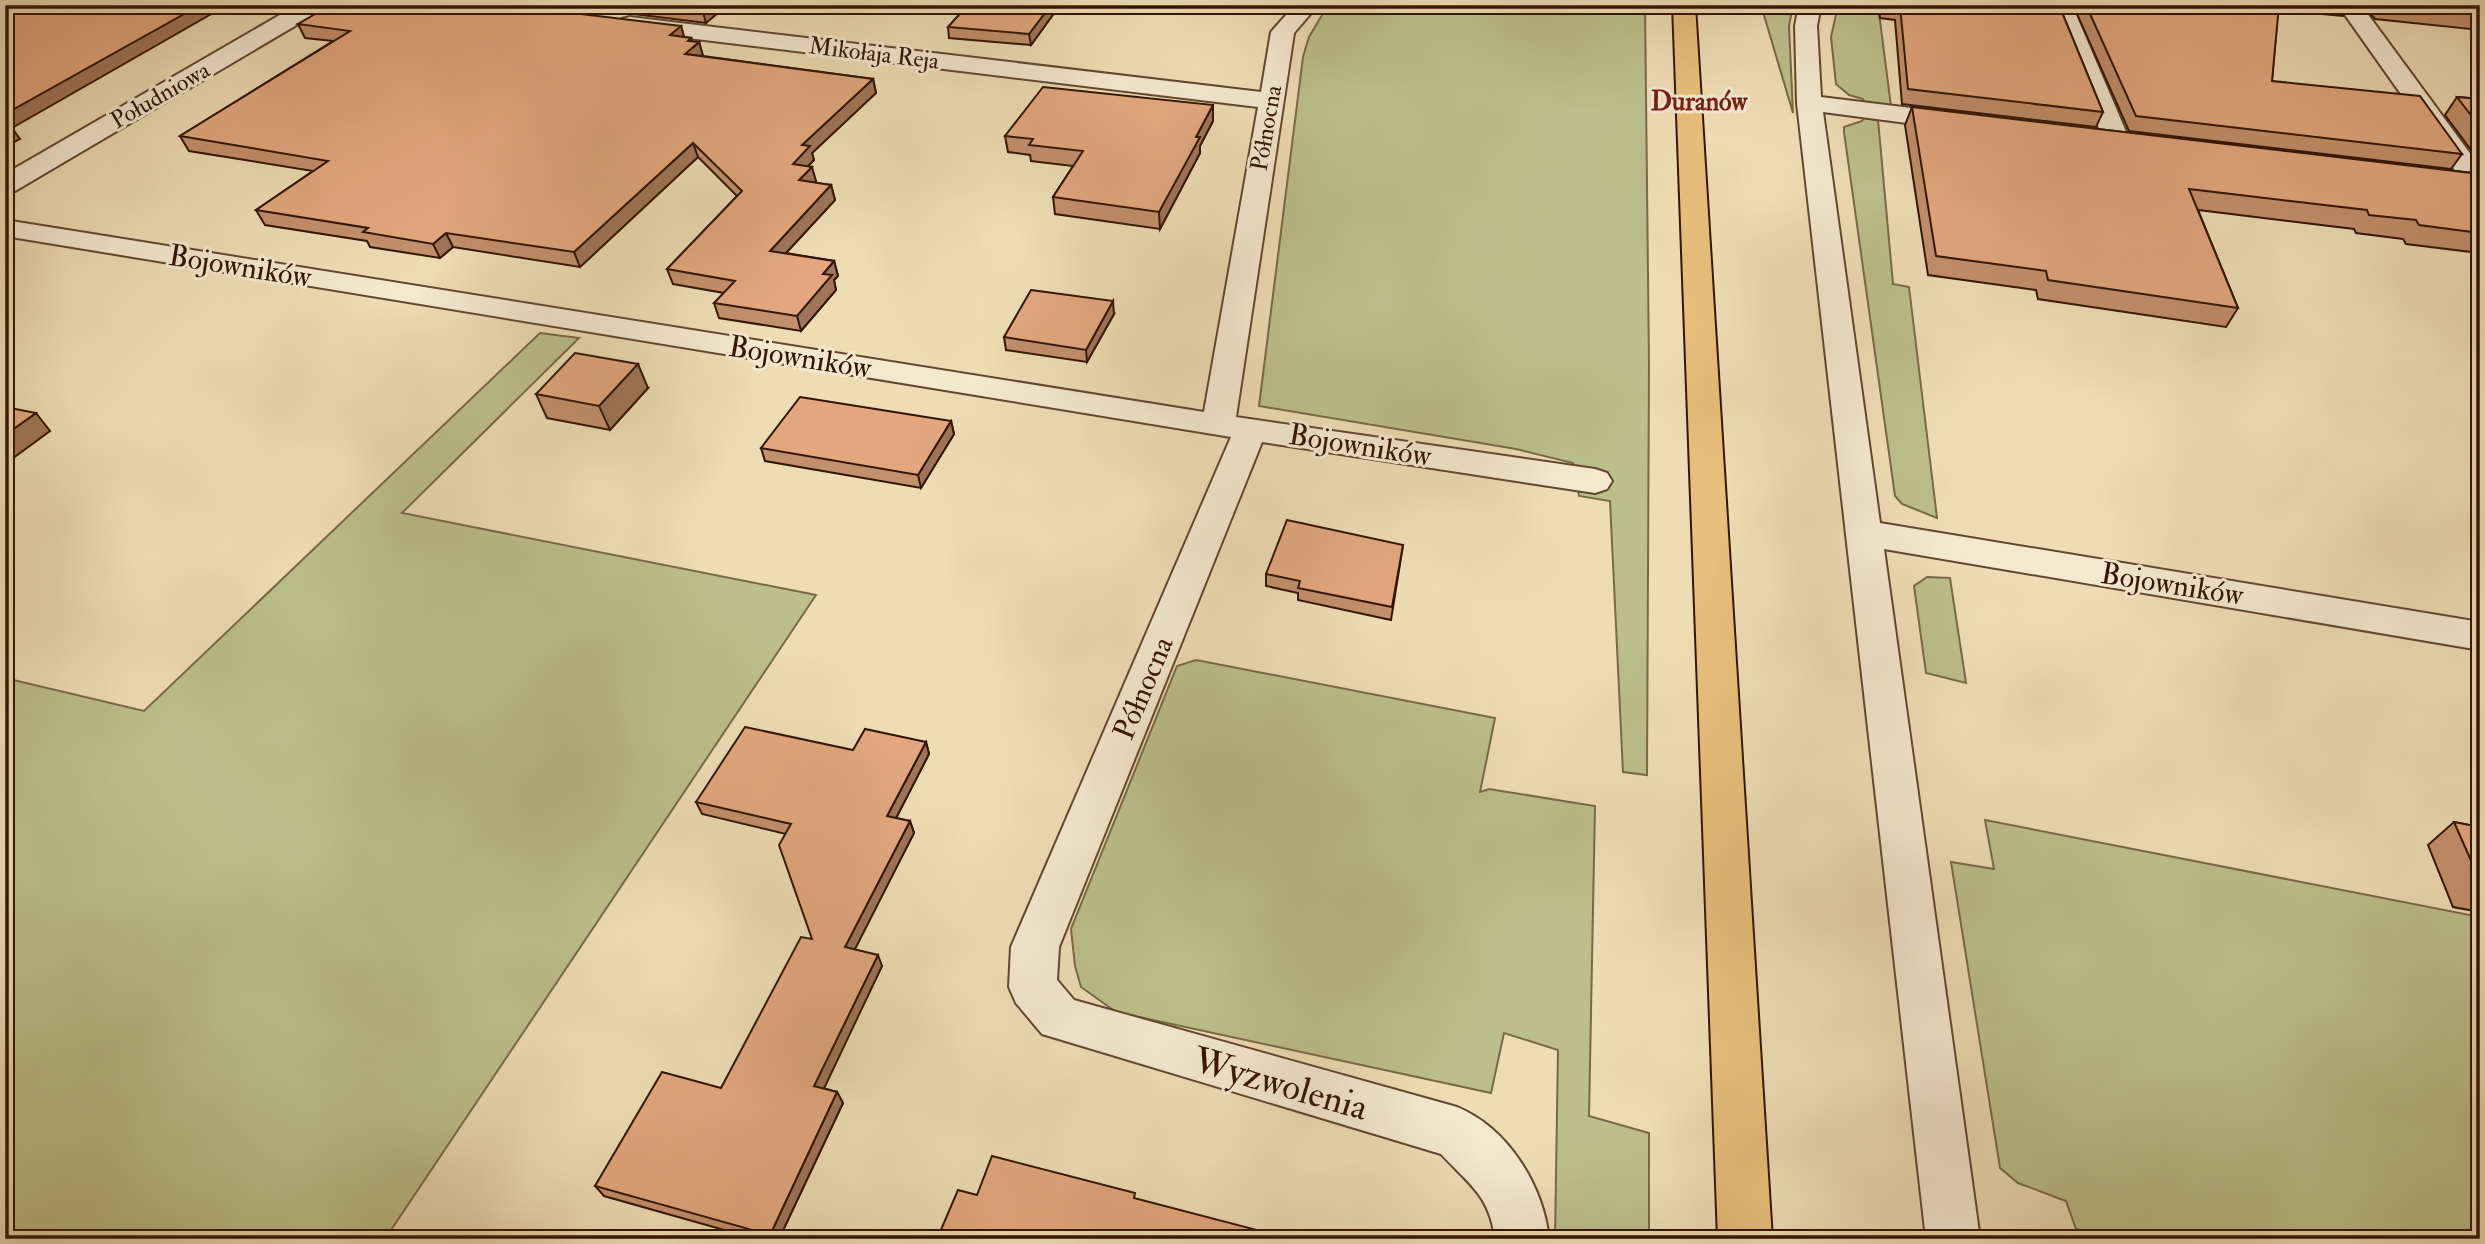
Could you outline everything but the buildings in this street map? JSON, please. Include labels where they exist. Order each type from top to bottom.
[{"type":"main road","points":[[1684,5],[1745,1239]]},
{"type":"street","name":"Południowa","points":[[5,186],[314,5]]},
{"type":"street","name":"Północna","points":[[1035,947],[1235,427],[1270,101],[1283,32],[1307,5]]},
{"type":"street","points":[[1810,5],[1806,26],[1809,103],[1863,533],[1958,1237]]},
{"type":"street","points":[[2061,5],[2117,141]]},
{"type":"street","points":[[2349,5],[2479,183]]},
{"type":"street","name":"Mikołaja Reja","points":[[603,20],[1270,101]]},
{"type":"street","points":[[1809,103],[1979,124]]},
{"type":"street","points":[[2090,138],[2145,144]]},
{"type":"street","points":[[2451,179],[2479,183]]},
{"type":"street","name":"Bojowników","points":[[5,228],[1235,427],[1595,481]]},
{"type":"street","name":"Bojowników","points":[[1863,533],[2480,636]]},
{"type":"street","name":"Wyzwolenia","points":[[1035,947],[1033,987],[1059,1018],[1457,1133],[1504,1181],[1521,1216],[1522,1239]]},
{"type":"green space","points":[[1328,5],[1645,5],[1649,365],[1647,775],[1623,772],[1610,501],[1579,496],[1573,463],[1516,449],[1259,406],[1303,57],[1309,37]]},
{"type":"green space","points":[[1761,5],[1793,5],[1789,26],[1793,113]]},
{"type":"green space","points":[[1838,5],[1878,5],[1891,106],[1864,103],[1863,99],[1849,95],[1836,84],[1831,37]]},
{"type":"green space","points":[[1864,118],[1878,120],[1893,284],[1909,287],[1937,518],[1902,504],[1895,496],[1844,132],[1844,127]]},
{"type":"green space","points":[[540,333],[579,338],[402,513],[816,595],[385,1239],[5,1239],[5,678],[144,711]]},
{"type":"green space","points":[[1927,577],[1950,578],[1966,683],[1926,673],[1914,586]]},
{"type":"green space","points":[[1196,660],[1495,718],[1480,792],[1489,789],[1595,806],[1589,1116],[1649,1133],[1649,1239],[1555,1239],[1558,1050],[1504,1033],[1491,1093],[1116,1012],[1081,987],[1075,966],[1071,929],[1177,666]]},
{"type":"green space","points":[[1985,820],[2480,917],[2480,1239],[2121,1239],[2076,1229],[2066,1201],[2018,1183],[2000,1168],[1951,862],[1994,869]]},
{"type":"district","name":"Duranów","points":[[1699,101]]}]
